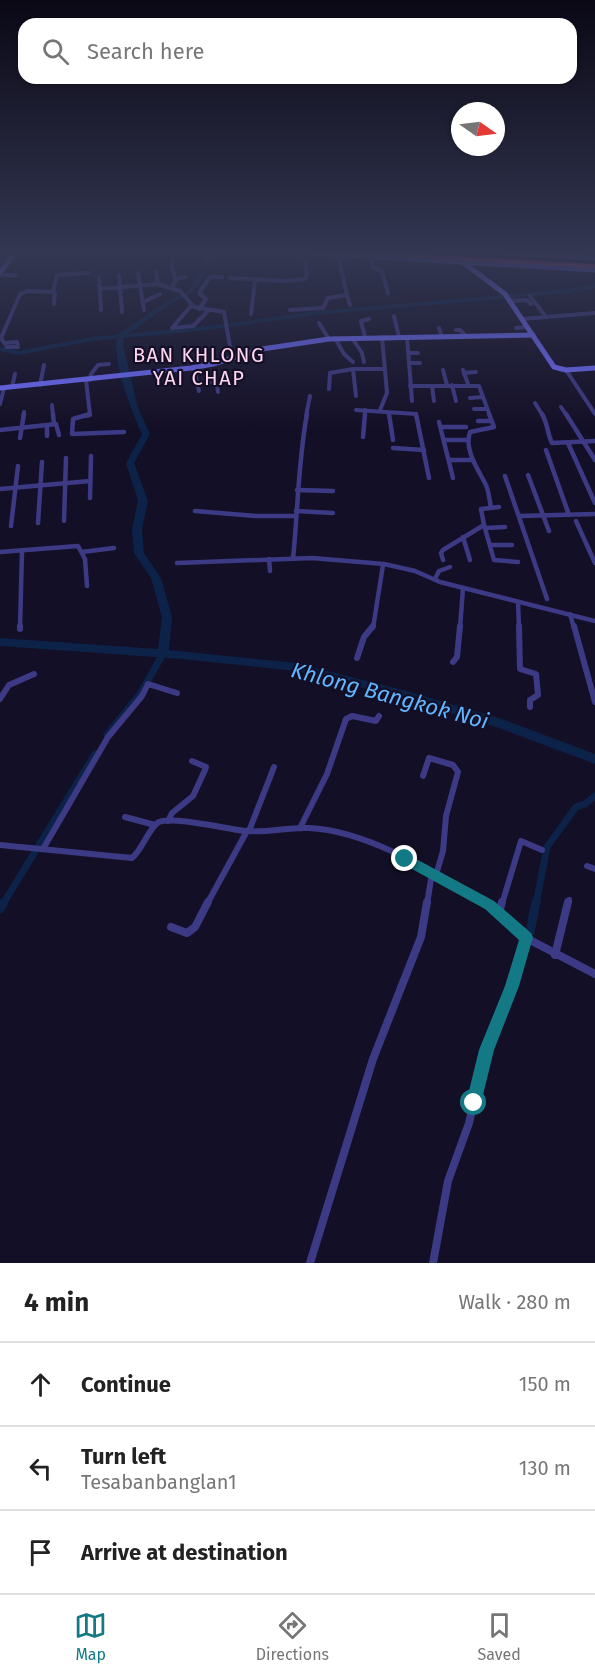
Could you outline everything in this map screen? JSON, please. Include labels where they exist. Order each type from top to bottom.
[{"type":"street","points":[[6,347],[18,347],[17,342],[4,343],[1,338],[12,312]]},
{"type":"street","points":[[186,312],[172,328],[194,326],[207,312]]},
{"type":"street","points":[[219,312],[225,313],[225,328],[232,358]]},
{"type":"street","points":[[517,312],[554,367],[566,370],[595,368]]},
{"type":"street","points":[[541,312],[546,317]]},
{"type":"street","points":[[522,319],[595,313]]},
{"type":"street","points":[[394,316],[399,337]]},
{"type":"street","points":[[365,337],[361,321],[369,319]]},
{"type":"street","points":[[318,322],[353,362]]},
{"type":"street","points":[[516,328],[527,327]]},
{"type":"street","points":[[439,328],[442,337]]},
{"type":"street","points":[[456,330],[461,330],[466,336]]},
{"type":"street","points":[[0,404],[2,388],[194,368],[262,349],[332,339],[533,334]]},
{"type":"street","points":[[381,409],[386,397],[385,354],[382,337]]},
{"type":"street","points":[[407,337],[412,401]]},
{"type":"street","points":[[352,338],[362,353],[364,362]]},
{"type":"street","points":[[409,353],[418,353]]},
{"type":"street","points":[[409,363],[420,363]]},
{"type":"street","points":[[109,364],[98,365],[91,374],[88,380],[90,415],[73,419],[72,434],[124,432]]},
{"type":"street","points":[[40,385],[44,365]]},
{"type":"street","points":[[194,368],[199,391]]},
{"type":"street","points":[[329,389],[330,373],[353,369],[384,369]]},
{"type":"street","points":[[353,369],[356,396]]},
{"type":"street","points":[[443,370],[456,401]]},
{"type":"street","points":[[566,370],[595,414]]},
{"type":"street","points":[[468,384],[464,371],[476,372]]},
{"type":"street","points":[[12,387],[15,374]]},
{"type":"street","points":[[215,375],[218,392]]},
{"type":"street","points":[[197,383],[216,382]]},
{"type":"street","points":[[410,386],[468,384],[479,386],[494,428],[470,432],[466,440],[477,471],[486,484],[491,507]]},
{"type":"street","points":[[432,386],[434,402]]},
{"type":"street","points":[[293,559],[300,475],[299,455],[310,396]]},
{"type":"street","points":[[470,398],[483,397]]},
{"type":"street","points":[[535,403],[548,425],[551,442],[554,444],[595,441]]},
{"type":"street","points":[[52,405],[54,424]]},
{"type":"street","points":[[561,407],[595,460]]},
{"type":"street","points":[[356,410],[381,409],[389,413],[416,414],[429,478]]},
{"type":"street","points":[[474,409],[487,409]]},
{"type":"street","points":[[363,437],[365,410]]},
{"type":"street","points":[[20,438],[24,412]]},
{"type":"street","points":[[389,413],[393,440]]},
{"type":"street","points":[[478,421],[492,421]]},
{"type":"street","points":[[0,430],[58,424],[58,435]]},
{"type":"street","points":[[453,478],[440,424],[466,426]]},
{"type":"street","points":[[47,426],[47,436]]},
{"type":"street","points":[[444,440],[466,440]]},
{"type":"street","points":[[568,443],[595,503]]},
{"type":"street","points":[[393,448],[424,450]]},
{"type":"street","points":[[546,450],[569,515]]},
{"type":"street","points":[[90,498],[91,456]]},
{"type":"street","points":[[64,521],[66,458]]},
{"type":"street","points":[[450,460],[473,460]]},
{"type":"street","points":[[38,523],[42,462]]},
{"type":"street","points":[[11,526],[18,466]]},
{"type":"street","points":[[528,475],[549,531]]},
{"type":"street","points":[[505,476],[547,599]]},
{"type":"street","points":[[0,489],[90,482]]},
{"type":"street","points":[[297,490],[333,491]]},
{"type":"street","points":[[499,507],[481,509],[495,561],[518,562]]},
{"type":"street","points":[[195,511],[257,516],[333,513]]},
{"type":"street","points":[[519,516],[595,514]]},
{"type":"street","points":[[576,521],[594,560]]},
{"type":"street","points":[[443,560],[441,551],[463,537],[485,527],[505,527]]},
{"type":"street","points":[[463,537],[470,560]]},
{"type":"street","points":[[491,545],[512,544]]},
{"type":"street","points":[[0,552],[74,546],[82,552],[87,586]]},
{"type":"street","points":[[82,552],[114,548]]},
{"type":"street","points":[[20,629],[22,551]]},
{"type":"street","points":[[269,559],[270,571]]},
{"type":"street","points":[[177,563],[293,559],[383,564],[418,570],[435,579],[463,588],[595,621]]},
{"type":"street","points":[[357,658],[364,637],[373,628],[383,564]]},
{"type":"street","points":[[435,579],[438,571],[450,567]]},
{"type":"street","points":[[453,662],[457,657],[463,588]]},
{"type":"street","points":[[518,602],[520,669],[536,674],[538,678],[538,695],[530,700],[530,707]]},
{"type":"street","points":[[570,614],[595,702]]},
{"type":"street","points":[[0,699],[9,684],[34,674]]},
{"type":"street","points":[[42,849],[108,737],[142,696],[148,684],[177,693]]},
{"type":"street","points":[[300,828],[327,774],[346,719],[352,716],[376,721],[379,716]]},
{"type":"street","points":[[310,1263],[373,1059],[421,937],[434,874],[443,851],[446,816],[458,772],[453,765],[429,758],[423,776]]},
{"type":"street","points":[[168,821],[172,813],[192,796],[206,770],[204,766],[192,761]]},
{"type":"street","points":[[171,927],[187,933],[195,927],[248,831],[274,767]]},
{"type":"street","points":[[125,817],[155,825]]},
{"type":"street","points":[[0,845],[132,858],[140,852],[155,825],[161,821],[197,823],[248,831],[300,828],[343,834],[388,850],[490,905],[527,938],[555,955],[595,974]]},
{"type":"street","points":[[499,913],[521,841],[542,850]]},
{"type":"street","points":[[587,866],[595,869]]},
{"type":"street","points":[[555,955],[569,900]]},
{"type":"street","points":[[433,1263],[448,1181],[470,1123],[486,1050],[512,986],[527,938]]},
{"type":"waterway","points":[[156,312],[121,336],[119,346],[134,408],[146,434],[130,463],[143,501],[137,529],[139,553],[156,578],[167,617],[163,654]]},
{"type":"waterway","points":[[0,349],[18,353],[92,339],[208,328],[329,312]]},
{"type":"waterway","name":"Khlong Bangkok Noi","points":[[0,642],[163,654]]},
{"type":"waterway","points":[[107,735],[140,694],[163,654]]},
{"type":"waterway","name":"Khlong Bangkok Noi","points":[[163,654],[296,667],[410,696],[502,724],[595,759]]},
{"type":"waterway","points":[[3,904],[95,754]]},
{"type":"waterway","points":[[536,904],[547,847],[576,807],[585,804],[595,796]]},
{"type":"waterway","points":[[0,909],[4,902]]},
{"type":"waterway","points":[[530,932],[536,902]]},
{"type":"district","name":"BAN KHLONG YAI CHAP","points":[[199,366]]},
{"type":"route","points":[[405,859],[490,905],[526,937],[512,986],[486,1050],[474,1103]]}]
